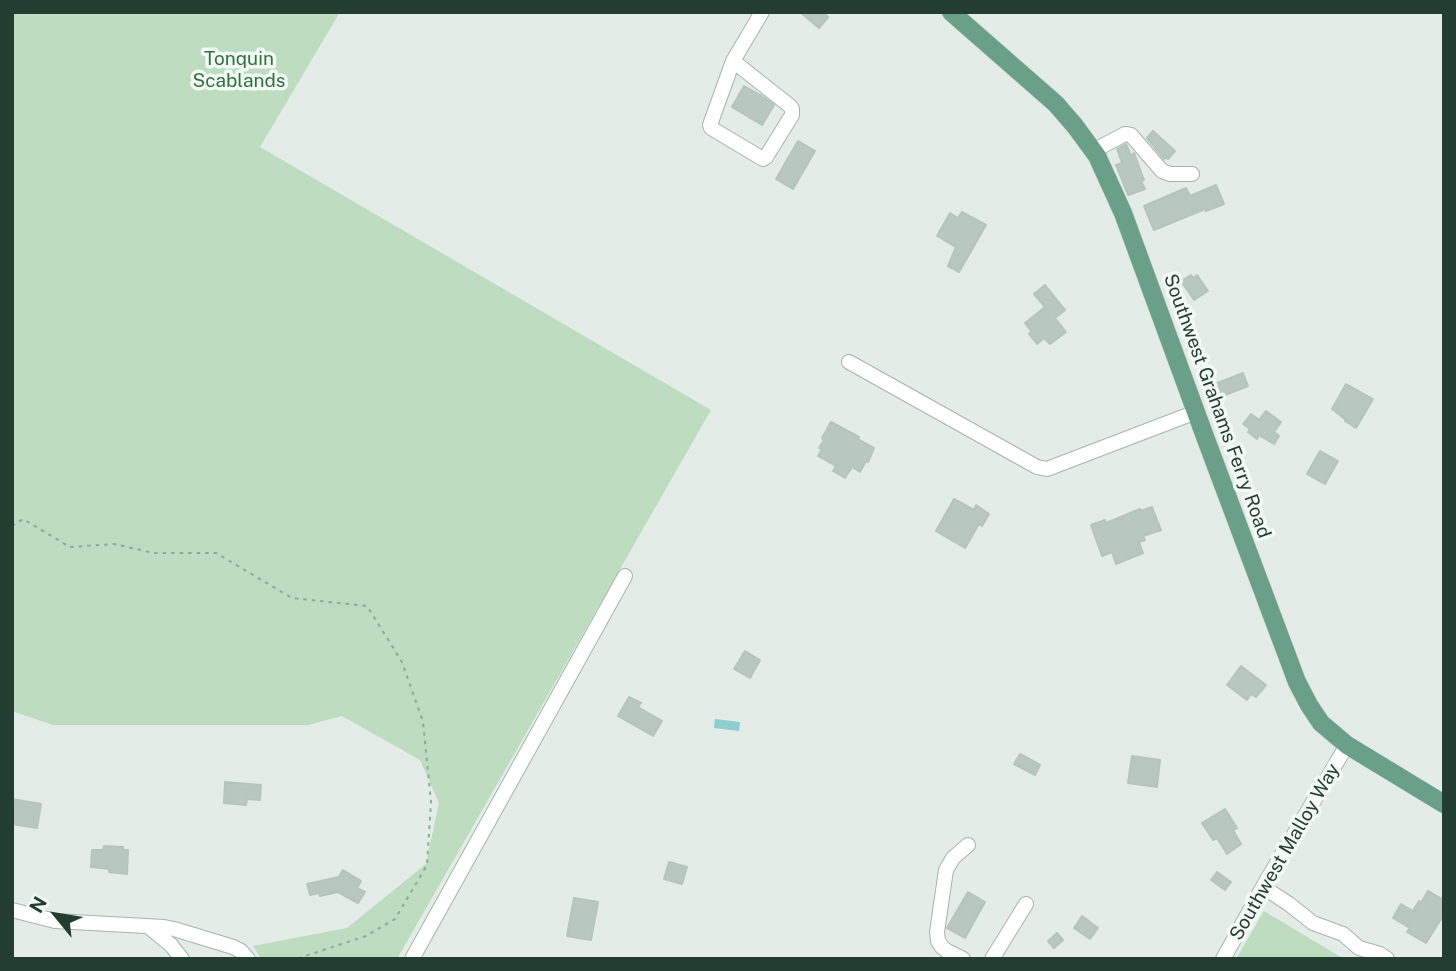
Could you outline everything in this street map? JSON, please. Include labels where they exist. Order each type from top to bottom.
[{"type":"main road","name":"Southwest Grahams Ferry Road","points":[[951,12],[1056,104],[1093,151],[1110,183],[1297,682],[1309,705],[1321,723],[1347,745],[1444,804]]},
{"type":"street","points":[[733,61],[792,109],[792,115],[763,159],[710,125],[733,61],[762,12]]},
{"type":"street","points":[[1093,151],[1125,134],[1131,135],[1162,171],[1170,174],[1192,174]]},
{"type":"street","points":[[849,362],[1037,467],[1047,469],[1196,412]]},
{"type":"street","points":[[412,959],[625,576]]},
{"type":"street","name":"Southwest Malloy Way","points":[[1223,959],[1347,745]]},
{"type":"street","points":[[963,959],[942,947],[937,932],[946,870],[953,858],[968,845]]},
{"type":"street","points":[[1263,887],[1313,923],[1343,934],[1359,948],[1376,952],[1387,959]]},
{"type":"street","points":[[992,959],[1026,904]]},
{"type":"street","points":[[12,910],[55,921],[164,927],[233,947],[248,959]]},
{"type":"street","points":[[12,917],[43,923],[55,921]]},
{"type":"street","points":[[149,927],[171,944],[182,959]]},
{"type":"path","points":[[12,526],[23,519],[71,547],[114,544],[154,553],[215,553],[292,598],[367,606],[402,662],[423,722],[431,802],[427,865],[395,919],[366,936],[296,959]]},
{"type":"green space","name":"Tonquin Scablands","points":[[12,12],[340,12],[260,147],[711,410],[397,959],[261,959],[253,946],[347,928],[426,864],[439,803],[420,760],[342,716],[308,725],[53,725],[12,711]]},
{"type":"green space","points":[[1264,911],[1344,959],[1236,959]]},
{"type":"water","points":[[715,719],[740,722],[739,731],[714,728]]},
{"type":"building","points":[[800,12],[822,12],[828,17],[819,28]]},
{"type":"building","points":[[744,86],[774,105],[762,125],[732,107]]},
{"type":"building","points":[[1153,131],[1175,151],[1168,159],[1164,159],[1147,138]]},
{"type":"building","points":[[798,141],[815,151],[793,189],[776,179]]},
{"type":"building","points":[[1126,144],[1131,156],[1134,153],[1145,189],[1128,195],[1116,165],[1122,163],[1117,149]]},
{"type":"building","points":[[1216,185],[1224,204],[1154,230],[1144,206],[1186,188],[1190,196]]},
{"type":"building","points":[[962,212],[986,225],[959,272],[948,266],[956,247],[937,236],[950,213],[958,218]]},
{"type":"building","points":[[1191,275],[1193,278],[1197,275],[1208,291],[1194,300],[1181,281]]},
{"type":"building","points":[[1045,285],[1065,310],[1055,318],[1066,332],[1050,344],[1044,338],[1037,344],[1025,323],[1045,307],[1034,294]]},
{"type":"building","points":[[1243,373],[1248,386],[1220,397],[1215,384]]},
{"type":"building","points":[[1346,384],[1373,399],[1356,428],[1332,409]]},
{"type":"building","points":[[1266,411],[1281,422],[1274,432],[1279,436],[1274,444],[1259,435],[1257,439],[1243,424],[1251,414],[1259,420]]},
{"type":"building","points":[[831,422],[874,448],[860,472],[852,467],[845,478],[833,471],[836,466],[818,456],[824,440],[822,438]]},
{"type":"building","points":[[1320,451],[1338,461],[1325,484],[1307,474]]},
{"type":"building","points":[[954,499],[974,510],[976,505],[989,514],[982,526],[979,524],[965,548],[936,531]]},
{"type":"building","points":[[1152,507],[1161,530],[1143,536],[1145,540],[1139,542],[1143,553],[1116,564],[1112,552],[1102,556],[1091,525],[1105,520],[1106,523]]},
{"type":"building","points":[[745,651],[760,660],[750,678],[734,669]]},
{"type":"building","points":[[1241,666],[1266,685],[1256,697],[1251,694],[1247,700],[1227,685]]},
{"type":"building","points":[[629,697],[641,703],[638,707],[662,721],[653,736],[618,716]]},
{"type":"building","points":[[1020,754],[1040,765],[1035,775],[1014,764]]},
{"type":"building","points":[[1132,756],[1160,760],[1157,787],[1128,783]]},
{"type":"building","points":[[225,782],[261,785],[260,800],[247,799],[246,805],[224,803]]},
{"type":"building","points":[[12,799],[41,804],[37,828],[12,824]]},
{"type":"building","points":[[1225,809],[1237,828],[1233,830],[1241,844],[1227,854],[1217,838],[1213,840],[1202,823]]},
{"type":"building","points":[[104,846],[123,847],[123,850],[128,850],[127,874],[91,867],[92,850],[103,850]]},
{"type":"building","points":[[669,862],[687,867],[682,884],[664,879]]},
{"type":"building","points":[[343,870],[361,881],[357,888],[365,892],[358,903],[338,892],[310,895],[307,884],[339,877]]},
{"type":"building","points":[[1217,872],[1231,882],[1225,890],[1211,880]]},
{"type":"building","points":[[1428,891],[1444,900],[1444,920],[1441,919],[1426,943],[1407,932],[1410,928],[1393,918],[1401,904],[1413,911]]},
{"type":"building","points":[[968,892],[985,902],[965,938],[947,928]]},
{"type":"building","points":[[574,898],[598,902],[591,940],[567,936]]},
{"type":"building","points":[[1082,916],[1098,928],[1090,939],[1074,928]]},
{"type":"building","points":[[1057,933],[1063,940],[1054,948],[1048,941]]}]
